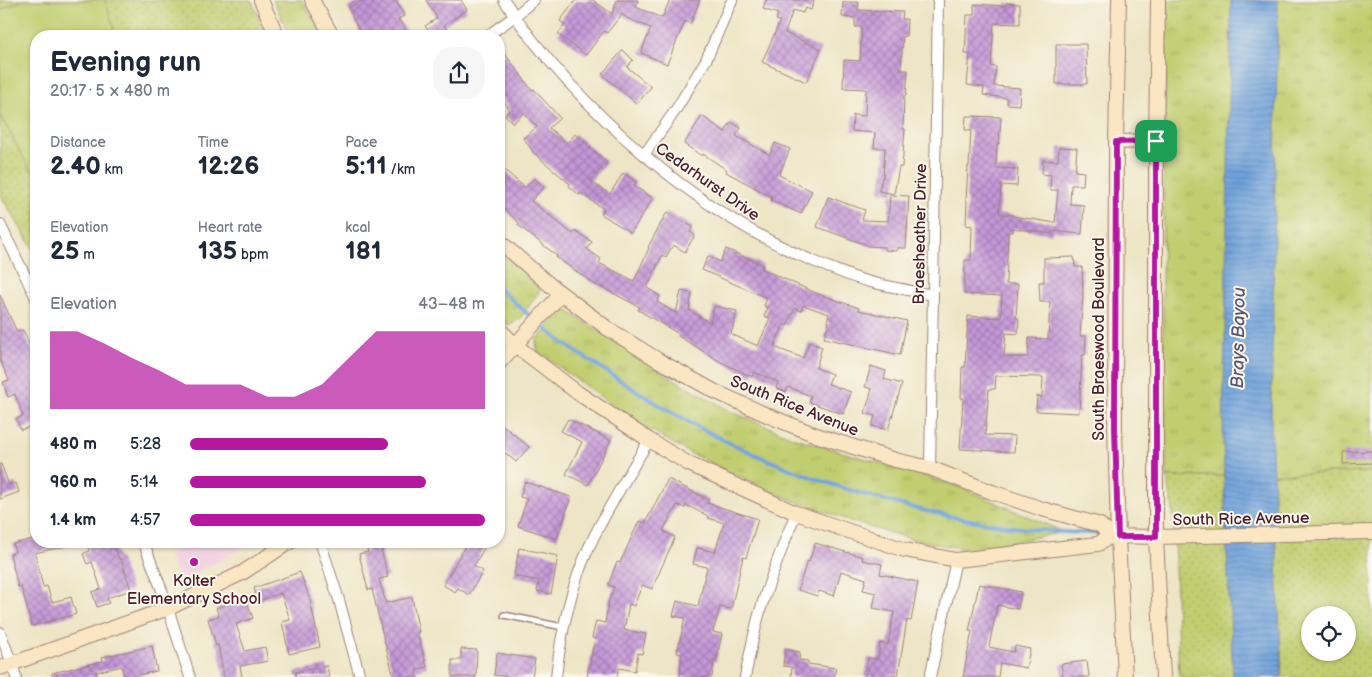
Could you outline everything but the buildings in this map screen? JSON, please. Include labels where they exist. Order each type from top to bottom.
[{"type":"street","points":[[261,0],[274,30]]},
{"type":"street","points":[[312,0],[329,30]]},
{"type":"street","name":"Cedarhurst Drive","points":[[504,0],[536,44],[598,113],[644,155],[734,220],[776,244],[822,265],[868,281],[933,295]]},
{"type":"street","points":[[495,30],[534,0]]},
{"type":"street","points":[[644,155],[676,111],[706,60],[732,0]]},
{"type":"street","name":"Braesheather Drive","points":[[930,468],[938,0]]},
{"type":"street","name":"South Braeswood Boulevard","points":[[1119,0],[1116,142],[1114,536],[1125,677]]},
{"type":"street","points":[[1158,0],[1156,537],[1163,677]]},
{"type":"street","points":[[1116,142],[1156,141]]},
{"type":"street","points":[[0,224],[30,286]]},
{"type":"street","name":"South Rice Avenue","points":[[505,246],[560,294],[607,328],[658,360],[714,391],[816,435],[895,460],[930,468],[1042,509],[1100,525],[1114,536]]},
{"type":"street","points":[[505,356],[560,294]]},
{"type":"street","name":"South Rice Avenue","points":[[505,335],[515,345],[578,393],[689,464],[796,513],[905,550],[956,560],[1098,544],[1114,536],[1156,537],[1372,532]]},
{"type":"street","points":[[556,677],[563,627],[588,548],[649,440]]},
{"type":"street","points":[[745,677],[760,610],[796,513]]},
{"type":"street","points":[[146,548],[169,608],[190,677]]},
{"type":"street","points":[[0,632],[9,670],[169,608],[242,573],[276,548]]},
{"type":"street","points":[[322,548],[360,677]]},
{"type":"street","points":[[930,677],[956,560]]},
{"type":"lane","points":[[504,615],[563,627]]},
{"type":"shaded area","name":"Kolter Elementary School","points":[[167,548],[242,548],[179,582]]},
{"type":"green space","points":[[0,0],[251,0],[265,30],[30,30],[30,244],[0,194]]},
{"type":"green space","points":[[23,0],[105,0],[114,28],[114,30],[30,30],[30,169],[0,115],[0,10]]},
{"type":"green space","points":[[273,0],[302,0],[320,30],[287,30]]},
{"type":"green space","points":[[1167,0],[1372,0],[1372,472],[1167,477],[1162,282]]},
{"type":"green space","points":[[505,257],[541,289],[520,319],[508,325],[505,322]]},
{"type":"green space","points":[[566,310],[665,374],[730,411],[795,438],[960,487],[1064,532],[970,550],[916,540],[862,525],[776,494],[686,451],[635,421],[538,352],[536,341],[556,316]]},
{"type":"green space","points":[[1372,472],[1372,677],[1179,677],[1173,510],[1167,477]]},
{"type":"water","name":"Brays Bayou","points":[[1231,0],[1278,0],[1271,429],[1282,677],[1233,677],[1223,441]]},
{"type":"waterway","points":[[505,293],[562,342],[638,392],[714,435],[778,464],[851,490],[947,516],[1033,529],[1098,533]]},
{"type":"place","name":"Kolter Elementary School","points":[[194,562]]},
{"type":"route","points":[[1156,141],[1156,537],[1118,537],[1115,427],[1116,142],[1156,141]]}]
